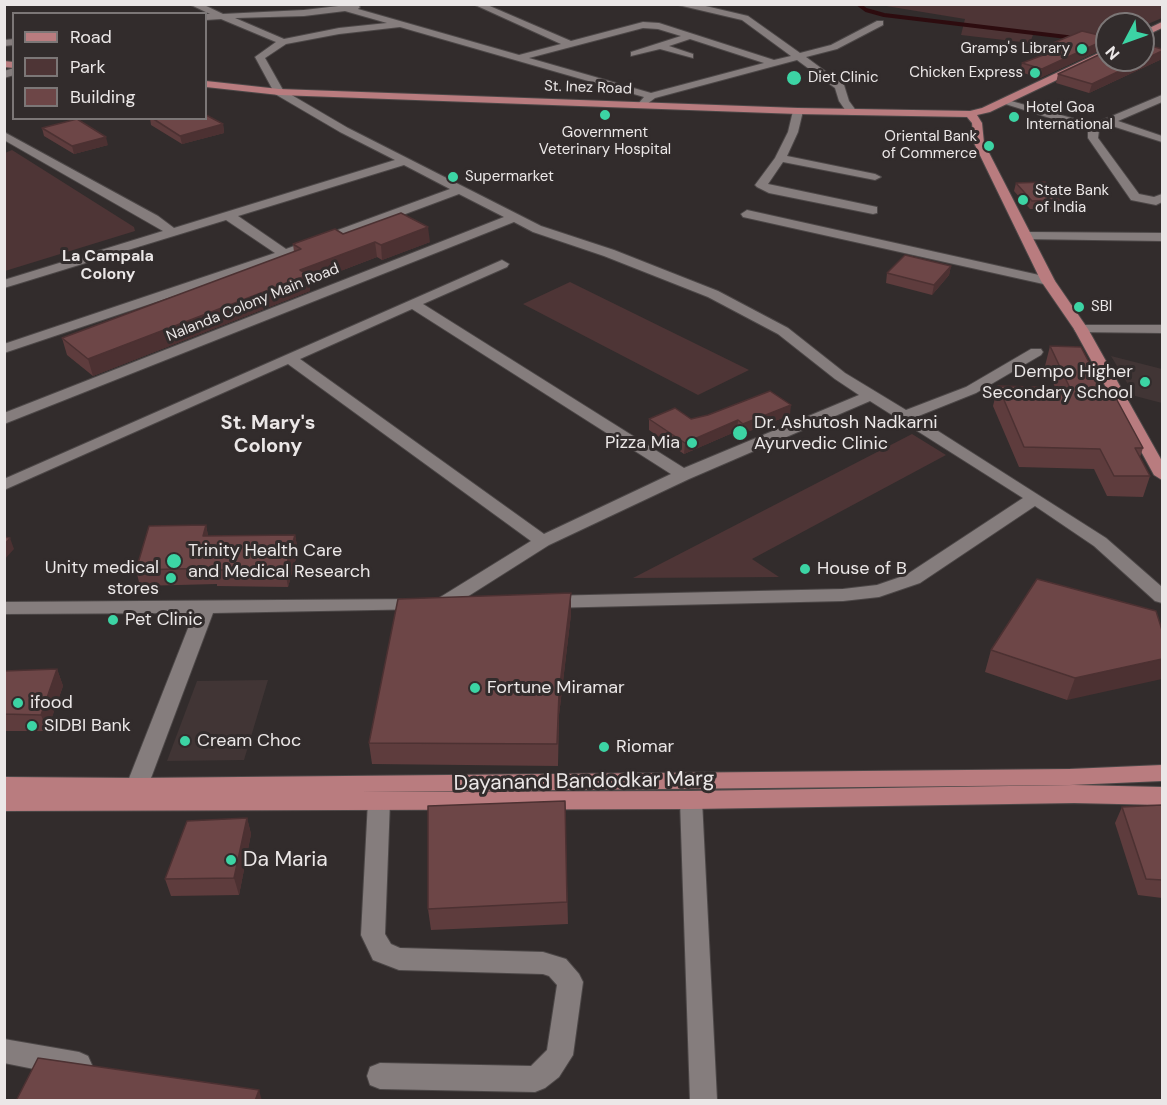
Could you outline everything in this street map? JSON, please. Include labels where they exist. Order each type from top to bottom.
[{"type":"main road","points":[[1095,58],[1004,102],[970,114],[977,123],[979,143],[1048,281],[1081,329],[1162,475]]},
{"type":"main road","name":"St. Inez Road","points":[[207,84],[279,92],[647,100],[798,111],[970,114]]},
{"type":"main road","name":"Dayanand Bandodkar Marg","points":[[4,785],[137,786],[1070,777],[1162,773]]},
{"type":"main road","name":"Dayanand Bandodkar Marg","points":[[4,802],[691,800],[1074,794],[1162,796]]},
{"type":"street","points":[[193,4],[283,42]]},
{"type":"street","points":[[207,17],[304,13],[370,4]]},
{"type":"street","points":[[477,4],[570,44]]},
{"type":"street","points":[[678,4],[716,10],[745,18]]},
{"type":"street","points":[[737,4],[745,18],[840,87],[844,101],[852,112]]},
{"type":"street","points":[[345,8],[518,58],[647,100],[834,47],[880,23]]},
{"type":"street","points":[[399,24],[339,31],[283,42],[260,57],[279,92],[405,161],[537,229],[609,253],[713,294],[783,331],[840,376],[1035,498],[1100,542],[1162,597]]},
{"type":"street","points":[[518,58],[643,25],[659,26],[777,64]]},
{"type":"street","points":[[633,54],[691,36]]},
{"type":"street","points":[[660,46],[690,56]]},
{"type":"street","points":[[1004,102],[1094,128],[1160,101]]},
{"type":"street","points":[[798,111],[793,132],[780,159],[761,185],[873,210]]},
{"type":"street","points":[[1110,122],[1162,139]]},
{"type":"street","points":[[1094,128],[1093,138],[1135,197],[1156,201],[1162,197]]},
{"type":"street","points":[[4,135],[10,142],[154,219],[172,232]]},
{"type":"street","points":[[780,159],[875,177]]},
{"type":"street","points":[[4,284],[405,161]]},
{"type":"street","points":[[4,349],[285,254],[461,189]]},
{"type":"street","points":[[747,214],[1048,281]]},
{"type":"street","points":[[229,216],[285,254]]},
{"type":"street","name":"Nalanda Colony Main Road","points":[[4,419],[515,217]]},
{"type":"street","points":[[1027,236],[1162,237]]},
{"type":"street","points":[[4,485],[502,264]]},
{"type":"street","points":[[412,303],[683,475]]},
{"type":"street","points":[[1081,329],[1162,329]]},
{"type":"street","points":[[905,416],[971,390],[1036,352]]},
{"type":"street","points":[[289,358],[543,541]]},
{"type":"street","points":[[441,604],[543,541],[683,475],[872,395]]},
{"type":"street","points":[[524,603],[843,595],[879,591],[913,579],[1035,498]]},
{"type":"street","points":[[4,608],[477,604]]},
{"type":"street","points":[[137,786],[205,608]]},
{"type":"street","points":[[691,800],[704,1101]]},
{"type":"street","points":[[379,801],[373,935],[382,952],[399,959],[543,963],[557,968],[570,982],[560,1055],[550,1068],[535,1079],[380,1076]]},
{"type":"street","points":[[4,1051],[109,1071]]},
{"type":"shaded area","name":"Dempo Higher Secondary School","points":[[1111,356],[1162,369],[1162,403],[1135,396]]},
{"type":"shaded area","points":[[268,680],[244,760],[167,761],[197,681]]},
{"type":"green space","points":[[1162,4],[1162,18],[1155,21],[1155,12],[1095,12],[1095,41],[1034,32],[1030,43],[961,35],[965,19],[880,5]]},
{"type":"green space","points":[[12,150],[134,227],[135,231],[5,271],[5,153]]},
{"type":"green space","points":[[570,282],[749,370],[698,395],[523,304]]},
{"type":"green space","points":[[912,434],[946,455],[752,559],[779,577],[633,578]]},
{"type":"building","points":[[1082,31],[1095,34],[1095,45],[1042,69],[1022,63],[1062,48],[1048,45]]},
{"type":"building","points":[[1155,47],[1162,49],[1155,54]]},
{"type":"building","points":[[1095,57],[1095,72],[1118,72],[1092,84],[1058,74]]},
{"type":"building","points":[[207,116],[223,124],[180,136],[155,120],[207,120]]},
{"type":"building","points":[[79,120],[106,137],[72,146],[42,128]]},
{"type":"building","points":[[1045,182],[1059,200],[1032,201],[1016,183]]},
{"type":"building","points":[[401,213],[428,227],[381,245],[375,242],[300,270],[308,275],[88,359],[62,338],[301,249],[293,244],[335,229],[343,234]]},
{"type":"building","points":[[905,255],[951,266],[934,285],[887,273]]},
{"type":"building","points":[[1050,346],[1081,347],[1103,389],[1111,389],[1143,448],[1135,448],[1150,476],[1114,476],[1100,449],[1024,447],[998,386],[1070,388]]},
{"type":"building","points":[[770,391],[791,405],[743,424],[738,420],[685,443],[649,419],[675,408],[691,419],[708,415]]},
{"type":"building","points":[[206,525],[203,536],[295,535],[285,570],[214,570],[214,568],[136,570],[149,526]]},
{"type":"building","points":[[4,537],[10,538],[4,545]]},
{"type":"building","points":[[1037,579],[1156,611],[1162,630],[1162,659],[1075,678],[991,650]]},
{"type":"building","name":"Fortune Miramar","points":[[571,593],[559,693],[557,744],[369,743],[398,599]]},
{"type":"building","points":[[57,669],[41,715],[4,714],[4,671]]},
{"type":"building","points":[[565,801],[567,902],[428,909],[428,806]]},
{"type":"building","points":[[1162,805],[1162,880],[1146,879],[1122,807]]},
{"type":"building","points":[[247,818],[234,878],[165,879],[187,821]]},
{"type":"building","points":[[38,1058],[259,1090],[255,1101],[16,1101]]},
{"type":"waterway","points":[[858,4],[866,10],[884,15],[1075,38]]},
{"type":"place","name":"Gramp's Library","points":[[1082,49]]},
{"type":"place","name":"Chicken Express","points":[[1035,73]]},
{"type":"place","name":"Diet Clinic","points":[[794,78]]},
{"type":"place","name":"Government Veterinary Hospital","points":[[605,115]]},
{"type":"place","name":"Hotel Goa International","points":[[1014,117]]},
{"type":"place","name":"Oriental Bank of Commerce","points":[[989,146]]},
{"type":"place","name":"Supermarket","points":[[453,177]]},
{"type":"place","name":"State Bank of India","points":[[1023,200]]},
{"type":"place","name":"SBI","points":[[1079,307]]},
{"type":"place","name":"Dempo Higher Secondary School","points":[[1145,382]]},
{"type":"place","name":"Dr. Ashutosh Nadkarni Ayurvedic Clinic","points":[[740,433]]},
{"type":"place","name":"Pizza Mia","points":[[692,443]]},
{"type":"place","name":"Trinity Health Care and Medical Research","points":[[174,561]]},
{"type":"place","name":"House of B","points":[[805,569]]},
{"type":"place","name":"Unity medical stores","points":[[171,578]]},
{"type":"place","name":"Pet Clinic","points":[[113,620]]},
{"type":"place","name":"Fortune Miramar","points":[[475,688]]},
{"type":"place","name":"ifood","points":[[18,703]]},
{"type":"place","name":"SIDBI Bank","points":[[32,726]]},
{"type":"place","name":"Cream Choc","points":[[185,741]]},
{"type":"place","name":"Riomar","points":[[604,747]]},
{"type":"place","name":"Da Maria","points":[[231,860]]},
{"type":"district","name":"La Campala Colony","points":[[108,266]]},
{"type":"district","name":"St. Mary's Colony","points":[[268,436]]}]
